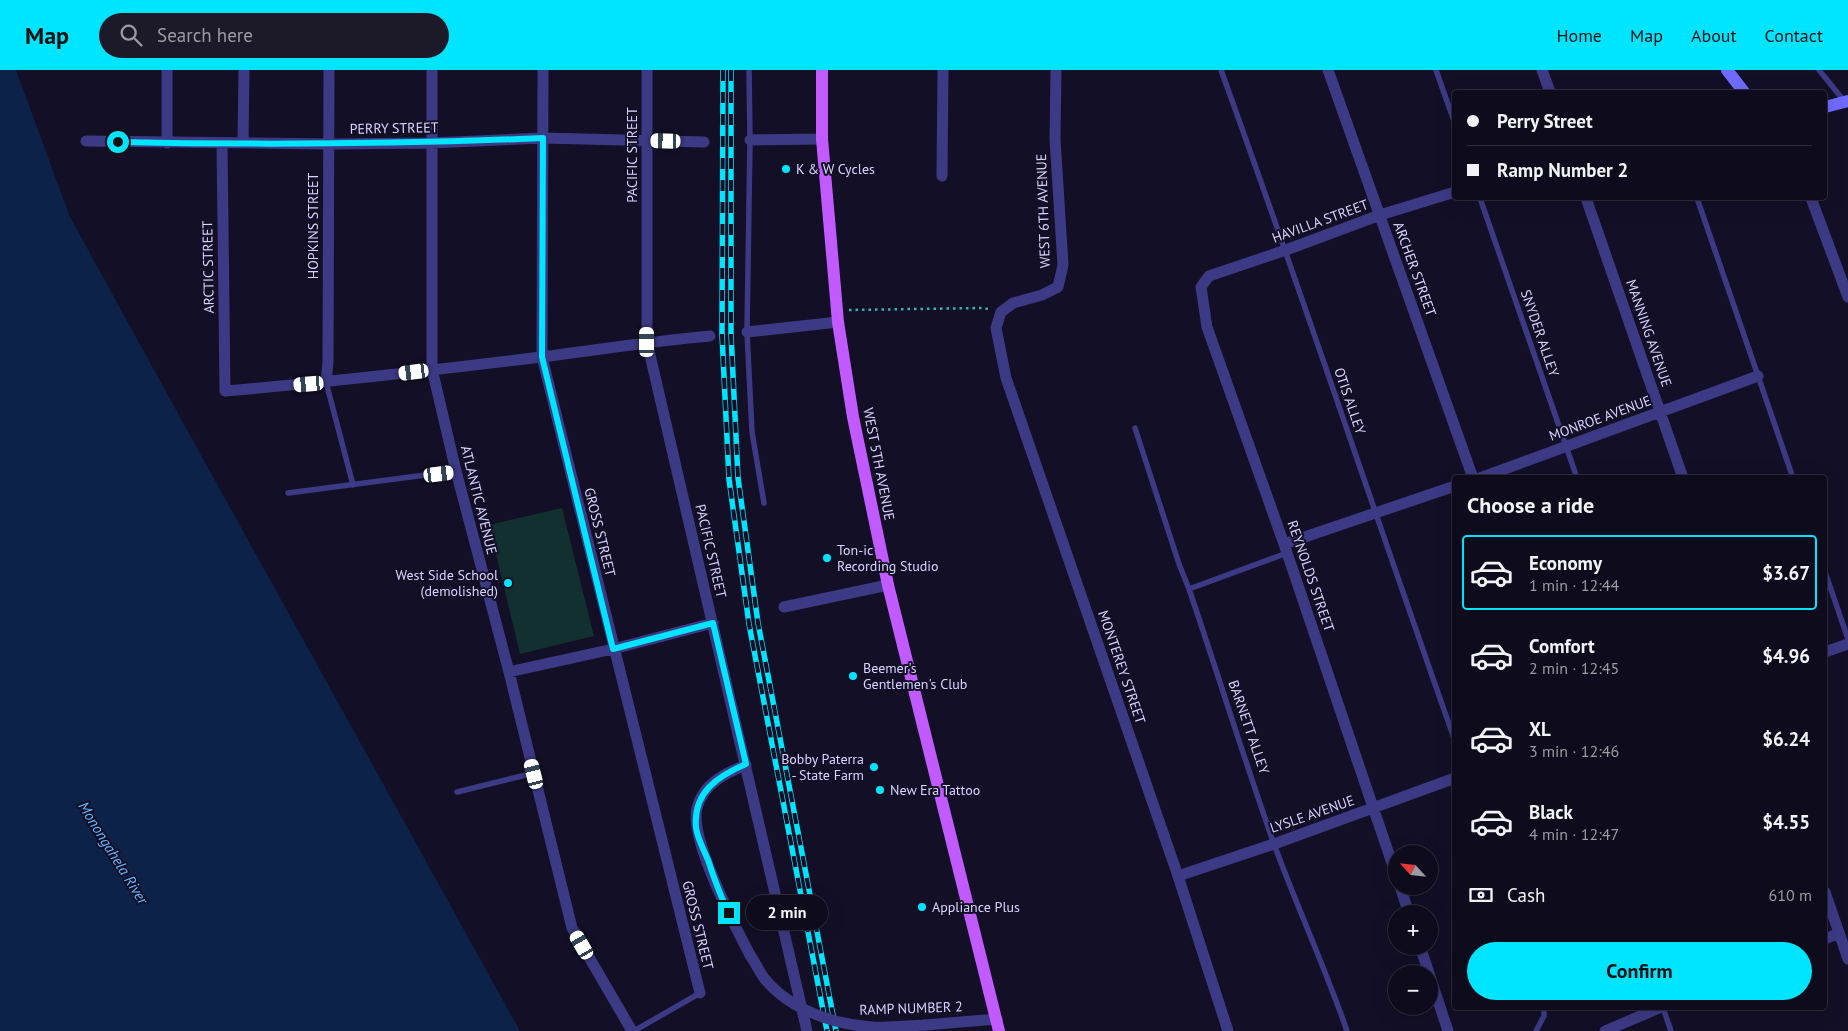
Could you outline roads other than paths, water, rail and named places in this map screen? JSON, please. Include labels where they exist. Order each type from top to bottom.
[{"type":"main road","name":"WEST 5TH AVENUE","points":[[822,70],[822,139],[838,316],[853,417],[888,585],[998,1025]]},
{"type":"street","points":[[167,70],[167,143]]},
{"type":"street","points":[[243,143],[244,70]]},
{"type":"street","name":"HOPKINS STREET","points":[[326,382],[328,352],[329,70]]},
{"type":"street","name":"ATLANTIC AVENUE","points":[[432,70],[432,369],[456,472],[509,672],[572,928],[633,1031]]},
{"type":"street","name":"GROSS STREET","points":[[543,70],[542,357],[700,993]]},
{"type":"street","name":"PACIFIC STREET","points":[[647,70],[647,342],[807,1031]]},
{"type":"street","points":[[942,176],[943,70]]},
{"type":"street","name":"WEST 6TH AVENUE","points":[[1001,312],[1013,302],[1042,295],[1058,287],[1063,265],[1055,139],[1056,70]]},
{"type":"street","name":"ARCHER STREET","points":[[1328,70],[1472,475]]},
{"type":"street","points":[[1542,70],[1549,90]]},
{"type":"street","points":[[1727,70],[1738,90]]},
{"type":"street","points":[[1827,107],[1846,102]]},
{"type":"street","name":"PERRY STREET","points":[[86,141],[329,144],[431,143],[543,138],[704,142]]},
{"type":"street","points":[[750,140],[822,139]]},
{"type":"street","name":"ARCTIC STREET","points":[[222,143],[225,391],[326,382]]},
{"type":"street","name":"HAVILLA STREET","points":[[1201,287],[1209,276],[1380,215],[1452,193]]},
{"type":"street","name":"MANNING AVENUE","points":[[1587,200],[1682,475]]},
{"type":"street","points":[[1812,200],[1845,275],[1848,297]]},
{"type":"street","name":"REYNOLDS STREET","points":[[1201,287],[1207,327],[1286,549],[1388,851]]},
{"type":"street","name":"MONTEREY STREET","points":[[1001,312],[996,328],[1006,378],[1178,876],[1228,1031]]},
{"type":"street","points":[[747,332],[838,316]]},
{"type":"street","points":[[326,382],[542,357],[647,342],[710,336]]},
{"type":"street","name":"MONROE AVENUE","points":[[1488,475],[1758,376]]},
{"type":"street","points":[[1286,549],[1374,513],[1452,487]]},
{"type":"street","points":[[784,607],[888,585]]},
{"type":"street","points":[[509,672],[613,649],[713,623]]},
{"type":"street","points":[[1827,651],[1848,644]]},
{"type":"street","name":"RAMP NUMBER 2","points":[[746,764],[726,772],[707,788],[697,809],[696,828],[722,900],[764,978],[796,1005],[816,1015],[844,1023],[872,1027],[998,1025]]},
{"type":"street","name":"LYSLE AVENUE","points":[[1178,876],[1374,809],[1452,779]]},
{"type":"street","points":[[1827,898],[1848,958]]},
{"type":"street","points":[[1827,938],[1839,933]]},
{"type":"street","points":[[1423,955],[1448,1031]]},
{"type":"street","points":[[1605,1031],[1652,1010]]},
{"type":"lane","points":[[749,70],[750,140],[747,332],[752,432],[764,503]]},
{"type":"lane","name":"OTIS ALLEY","points":[[1221,70],[1286,250],[1374,513],[1452,733]]},
{"type":"lane","points":[[1436,70],[1452,115]]},
{"type":"lane","points":[[1819,70],[1846,102]]},
{"type":"lane","name":"SNYDER ALLEY","points":[[1481,200],[1576,475]]},
{"type":"lane","points":[[1698,200],[1792,475]]},
{"type":"lane","points":[[326,382],[353,485]]},
{"type":"lane","name":"BARNETT ALLEY","points":[[1135,428],[1274,844],[1322,960],[1347,1031]]},
{"type":"lane","points":[[288,493],[456,472]]},
{"type":"lane","points":[[1189,589],[1286,549]]},
{"type":"lane","points":[[1827,578],[1848,639]]},
{"type":"lane","points":[[457,792],[534,774]]},
{"type":"lane","points":[[633,1031],[700,993]]},
{"type":"lane","points":[[1536,1031],[1544,1016],[1544,1010]]},
{"type":"lane","points":[[1658,1010],[1671,1031]]},
{"type":"water","name":"Monongahela River","points":[[0,70],[16,70],[70,217],[520,1031],[0,1031]]},
{"type":"railway","points":[[723,70],[722,335],[729,479],[749,624],[827,1031]]},
{"type":"railway","points":[[731,70],[731,334],[738,478],[758,623],[836,1031]]},
{"type":"place","name":"K & W Cycles","points":[[786,169]]},
{"type":"place","name":"Ton-ic Recording Studio","points":[[827,558]]},
{"type":"place","name":"West Side School (demolished)","points":[[508,583]]},
{"type":"place","name":"Beemer's Gentlemen's Club","points":[[853,676]]},
{"type":"place","name":"Bobby Paterra - State Farm","points":[[874,767]]},
{"type":"place","name":"New Era Tattoo","points":[[880,790]]},
{"type":"place","name":"Appliance Plus","points":[[922,907]]}]
